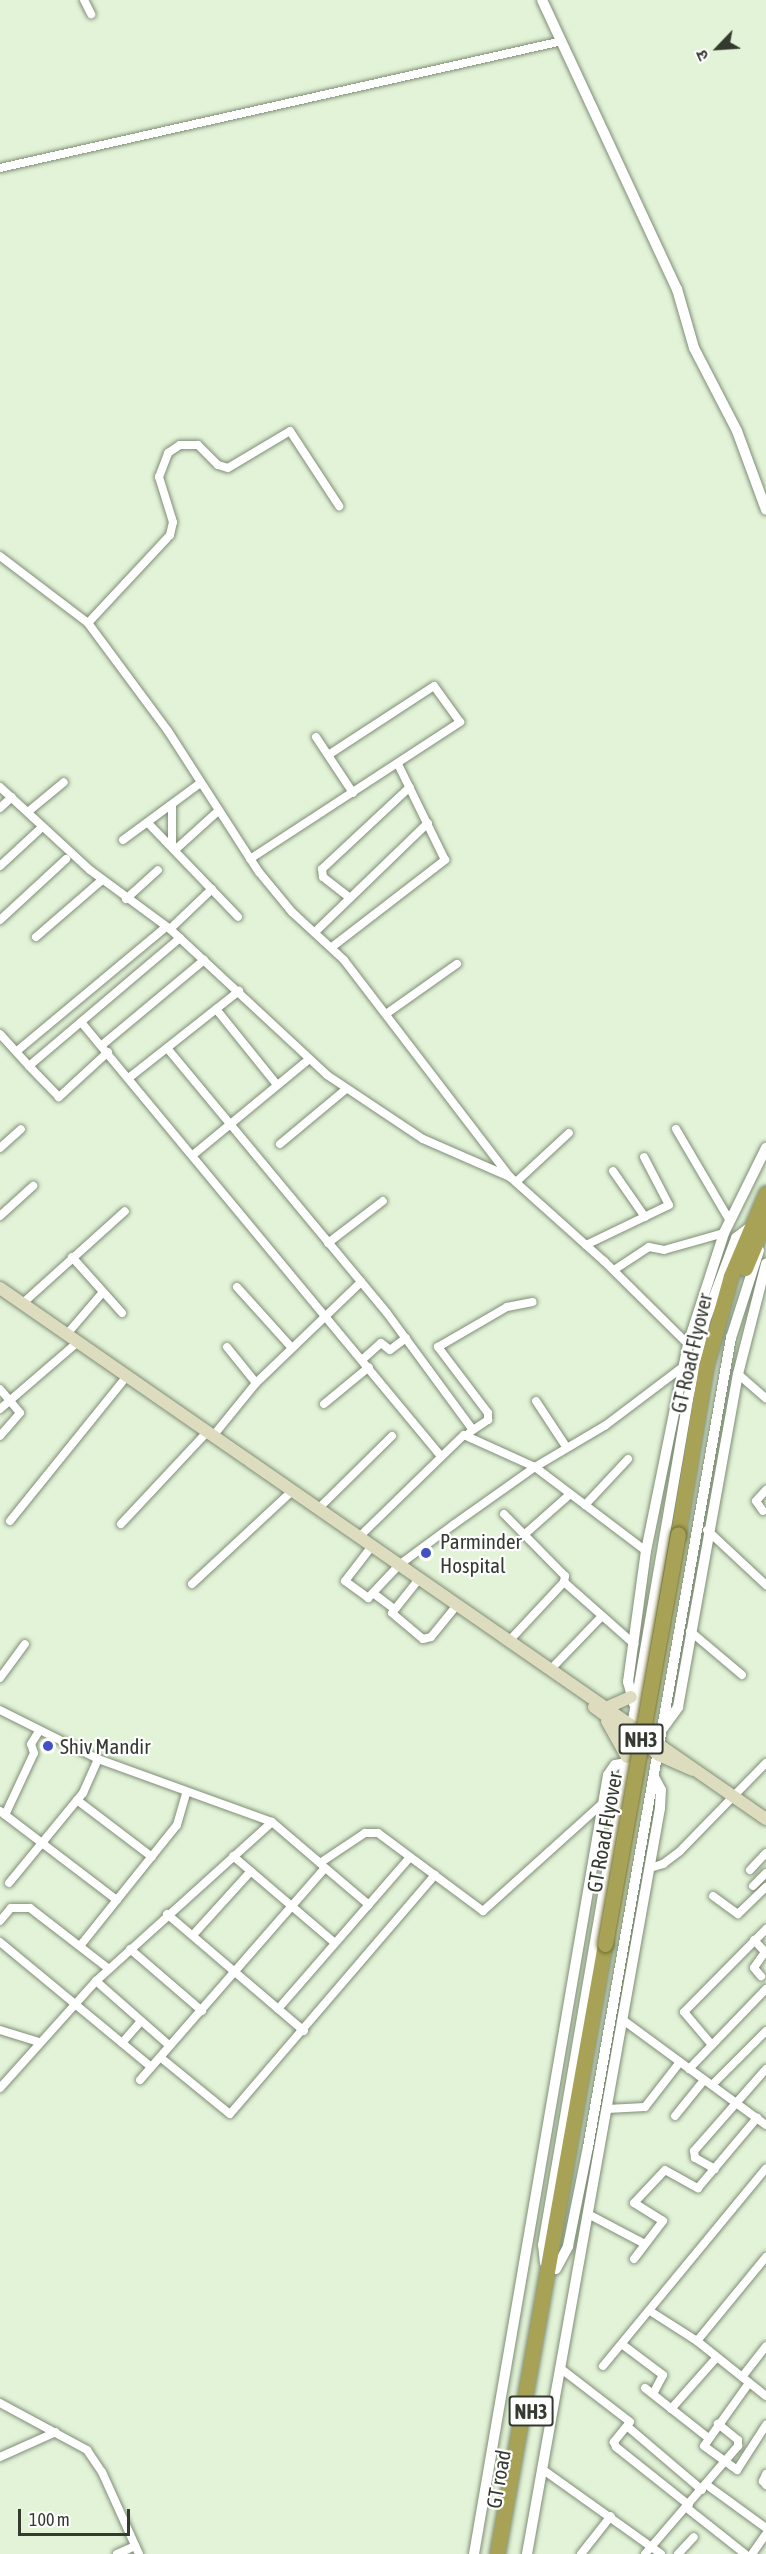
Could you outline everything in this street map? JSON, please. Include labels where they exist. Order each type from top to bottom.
[{"type":"highway","name":"NH3","points":[[758,1226],[766,1193]]},
{"type":"highway","name":"GT Road Flyover","points":[[551,2269],[682,1535],[706,1366],[758,1226]]},
{"type":"highway","name":"GT road","points":[[497,2554],[551,2269]]},
{"type":"highway","name":"GT road","points":[[506,2554],[551,2269]]},
{"type":"main road","points":[[0,1288],[509,1641],[660,1750],[681,1768],[693,1770],[765,1815]]},
{"type":"main road","points":[[606,1713],[634,1702]]},
{"type":"main road","points":[[606,1713],[626,1760]]},
{"type":"street","points":[[84,0],[91,14]]},
{"type":"street","points":[[543,0],[677,289],[694,348],[737,431],[766,510]]},
{"type":"street","points":[[0,168],[562,41]]},
{"type":"street","points":[[88,623],[170,536],[173,522],[159,477],[168,453],[180,444],[198,446],[218,465],[228,468],[285,432],[292,432],[339,506]]},
{"type":"street","points":[[0,556],[88,623],[168,731],[199,784],[277,896],[332,946],[513,1180],[614,1270],[688,1344]]},
{"type":"street","points":[[250,859],[460,724],[437,687],[328,755]]},
{"type":"street","points":[[316,737],[353,793]]},
{"type":"street","points":[[332,946],[444,860],[398,764]]},
{"type":"street","points":[[29,811],[64,782]]},
{"type":"street","points":[[123,840],[199,784]]},
{"type":"street","points":[[0,787],[29,811],[102,880],[180,938],[309,1060],[346,1089],[432,1144],[513,1180]]},
{"type":"street","points":[[350,898],[323,877],[322,869],[410,787]]},
{"type":"street","points":[[0,808],[12,797]]},
{"type":"street","points":[[172,805],[173,848]]},
{"type":"street","points":[[173,848],[218,812]]},
{"type":"street","points":[[148,823],[238,917]]},
{"type":"street","points":[[315,932],[428,823]]},
{"type":"street","points":[[0,866],[39,830]]},
{"type":"street","points":[[0,920],[66,859]]},
{"type":"street","points":[[126,899],[158,870]]},
{"type":"street","points":[[36,937],[102,880]]},
{"type":"street","points":[[17,1051],[168,928],[212,889]]},
{"type":"street","points":[[29,1066],[180,938]]},
{"type":"street","points":[[0,1034],[56,1096],[61,1097],[105,1048],[204,960]]},
{"type":"street","points":[[386,1014],[457,964]]},
{"type":"street","points":[[130,1077],[238,991]]},
{"type":"street","points":[[216,1009],[277,1085]]},
{"type":"street","points":[[81,1022],[194,1154],[440,1455]]},
{"type":"street","points":[[167,1048],[406,1338],[473,1430]]},
{"type":"street","points":[[194,1154],[309,1060]]},
{"type":"street","points":[[280,1144],[346,1089]]},
{"type":"street","points":[[0,1148],[21,1129]]},
{"type":"street","points":[[676,1129],[730,1221]]},
{"type":"street","points":[[513,1180],[569,1133]]},
{"type":"street","points":[[634,1702],[628,1682],[646,1551],[688,1344],[724,1233],[766,1148]]},
{"type":"street","points":[[586,1245],[669,1204],[644,1157]]},
{"type":"street","points":[[613,1171],[645,1217]]},
{"type":"street","points":[[0,1216],[33,1186]]},
{"type":"street","points":[[328,1243],[383,1201]]},
{"type":"street","points":[[23,1304],[125,1211]]},
{"type":"street","points":[[758,1226],[761,1244],[731,1338],[660,1750],[586,2158],[568,2246],[551,2269],[543,2245],[631,1731],[634,1702],[705,1321],[736,1238],[758,1226]]},
{"type":"street","points":[[614,1270],[649,1247],[664,1250],[724,1233]]},
{"type":"street","points":[[72,1257],[122,1313]]},
{"type":"street","points":[[663,1728],[678,1707],[707,1530],[738,1374],[766,1264]]},
{"type":"street","points":[[121,1524],[210,1434],[256,1383],[361,1282]]},
{"type":"street","points":[[237,1287],[292,1348]]},
{"type":"street","points":[[67,1334],[104,1292]]},
{"type":"street","points":[[359,1537],[440,1455],[464,1435],[488,1420],[488,1413],[438,1347],[507,1307],[533,1302]]},
{"type":"street","points":[[363,1359],[381,1344],[390,1350],[406,1338]]},
{"type":"street","points":[[0,1409],[78,1342]]},
{"type":"street","points":[[227,1347],[256,1383]]},
{"type":"street","points":[[372,1546],[345,1581],[365,1597],[373,1593],[399,1565],[535,1467],[624,1413],[684,1366]]},
{"type":"street","points":[[324,1404],[369,1367]]},
{"type":"street","points":[[738,1374],[766,1398]]},
{"type":"street","points":[[10,1521],[127,1376]]},
{"type":"street","points":[[757,1391],[766,1385]]},
{"type":"street","points":[[0,1389],[20,1413],[0,1436]]},
{"type":"street","points":[[536,1401],[567,1448]]},
{"type":"street","points":[[464,1435],[535,1467],[646,1551]]},
{"type":"street","points":[[318,1509],[392,1436]]},
{"type":"street","points":[[585,1504],[628,1459]]},
{"type":"street","points":[[763,1511],[756,1501],[766,1490]]},
{"type":"street","points":[[192,1584],[292,1491]]},
{"type":"street","points":[[525,1534],[570,1494]]},
{"type":"street","points":[[504,1514],[565,1575],[564,1582],[509,1641]]},
{"type":"street","points":[[707,1530],[766,1585]]},
{"type":"street","points":[[419,1579],[394,1609],[395,1619],[426,1640],[457,1605]]},
{"type":"street","points":[[564,1582],[634,1644]]},
{"type":"street","points":[[373,1593],[394,1609]]},
{"type":"street","points":[[550,1670],[601,1617]]},
{"type":"street","points":[[690,1631],[742,1676]]},
{"type":"street","points":[[0,1678],[25,1644]]},
{"type":"street","points":[[0,1710],[98,1759],[186,1793],[272,1822],[369,1905]]},
{"type":"street","points":[[39,1731],[32,1744],[34,1753],[3,1813],[44,1842],[117,1900]]},
{"type":"street","points":[[9,1883],[77,1800],[98,1759]]},
{"type":"street","points":[[474,2554],[603,1803],[611,1769],[626,1760]]},
{"type":"street","points":[[650,1868],[675,1855],[766,1763]]},
{"type":"street","points":[[528,2554],[662,1797],[654,1777]]},
{"type":"street","points":[[80,1946],[177,1825],[186,1793]]},
{"type":"street","points":[[77,1800],[152,1857]]},
{"type":"street","points":[[140,2080],[292,1906],[323,1866],[371,1832],[410,1857],[483,1911],[603,1803]]},
{"type":"street","points":[[0,2088],[96,1981],[167,1914],[272,1822]]},
{"type":"street","points":[[750,1870],[766,1852]]},
{"type":"street","points":[[233,1856],[335,1943]]},
{"type":"street","points":[[278,2009],[410,1857]]},
{"type":"street","points":[[193,1935],[251,1871]]},
{"type":"street","points":[[753,1886],[766,1873]]},
{"type":"street","points":[[160,2057],[228,2115],[304,2031],[435,1875]]},
{"type":"street","points":[[713,1896],[738,1914],[766,1887]]},
{"type":"street","points":[[0,1921],[11,1908],[30,1908],[109,1969]]},
{"type":"street","points":[[167,1914],[304,2031]]},
{"type":"street","points":[[712,2045],[684,2012],[766,1929]]},
{"type":"street","points":[[754,1941],[765,1952],[754,1968],[761,1976]]},
{"type":"street","points":[[0,1942],[151,2067]]},
{"type":"street","points":[[130,1949],[202,2011]]},
{"type":"street","points":[[96,1981],[170,2046]]},
{"type":"street","points":[[689,2069],[766,1989]]},
{"type":"street","points":[[622,2020],[763,2121],[697,2188],[667,2170],[663,2171],[634,2203],[663,2221],[634,2259]]},
{"type":"street","points":[[122,2043],[141,2021]]},
{"type":"street","points":[[0,2030],[39,2042]]},
{"type":"street","points":[[675,2116],[766,2031]]},
{"type":"street","points":[[607,2109],[645,2107],[680,2062]]},
{"type":"street","points":[[715,2169],[692,2154],[766,2069]]},
{"type":"street","points":[[603,2366],[623,2345],[766,2168]]},
{"type":"street","points":[[588,2214],[645,2244]]},
{"type":"street","points":[[697,2341],[766,2256]]},
{"type":"street","points":[[650,2311],[697,2341],[765,2394]]},
{"type":"street","points":[[623,2345],[664,2376],[653,2394]]},
{"type":"street","points":[[766,2346],[718,2424],[707,2437],[704,2446],[737,2470],[766,2425]]},
{"type":"street","points":[[671,2409],[717,2357]]},
{"type":"street","points":[[560,2368],[630,2422],[614,2442],[616,2447],[745,2554]]},
{"type":"street","points":[[645,2388],[707,2437]]},
{"type":"street","points":[[0,2403],[77,2443],[95,2459],[137,2550],[117,2554]]},
{"type":"street","points":[[645,2554],[705,2488],[740,2443],[718,2424]]},
{"type":"street","points":[[628,2427],[705,2488],[766,2528]]},
{"type":"street","points":[[0,2457],[56,2432]]},
{"type":"street","points":[[542,2469],[612,2516],[661,2554]]},
{"type":"street","points":[[766,2474],[763,2481],[766,2485]]},
{"type":"street","points":[[581,2554],[612,2516]]},
{"type":"street","points":[[752,2554],[766,2534]]},
{"type":"street","points":[[678,2554],[694,2537]]},
{"type":"place","name":"Parminder Hospital","points":[[426,1553]]},
{"type":"place","name":"Shiv Mandir","points":[[48,1746]]}]
